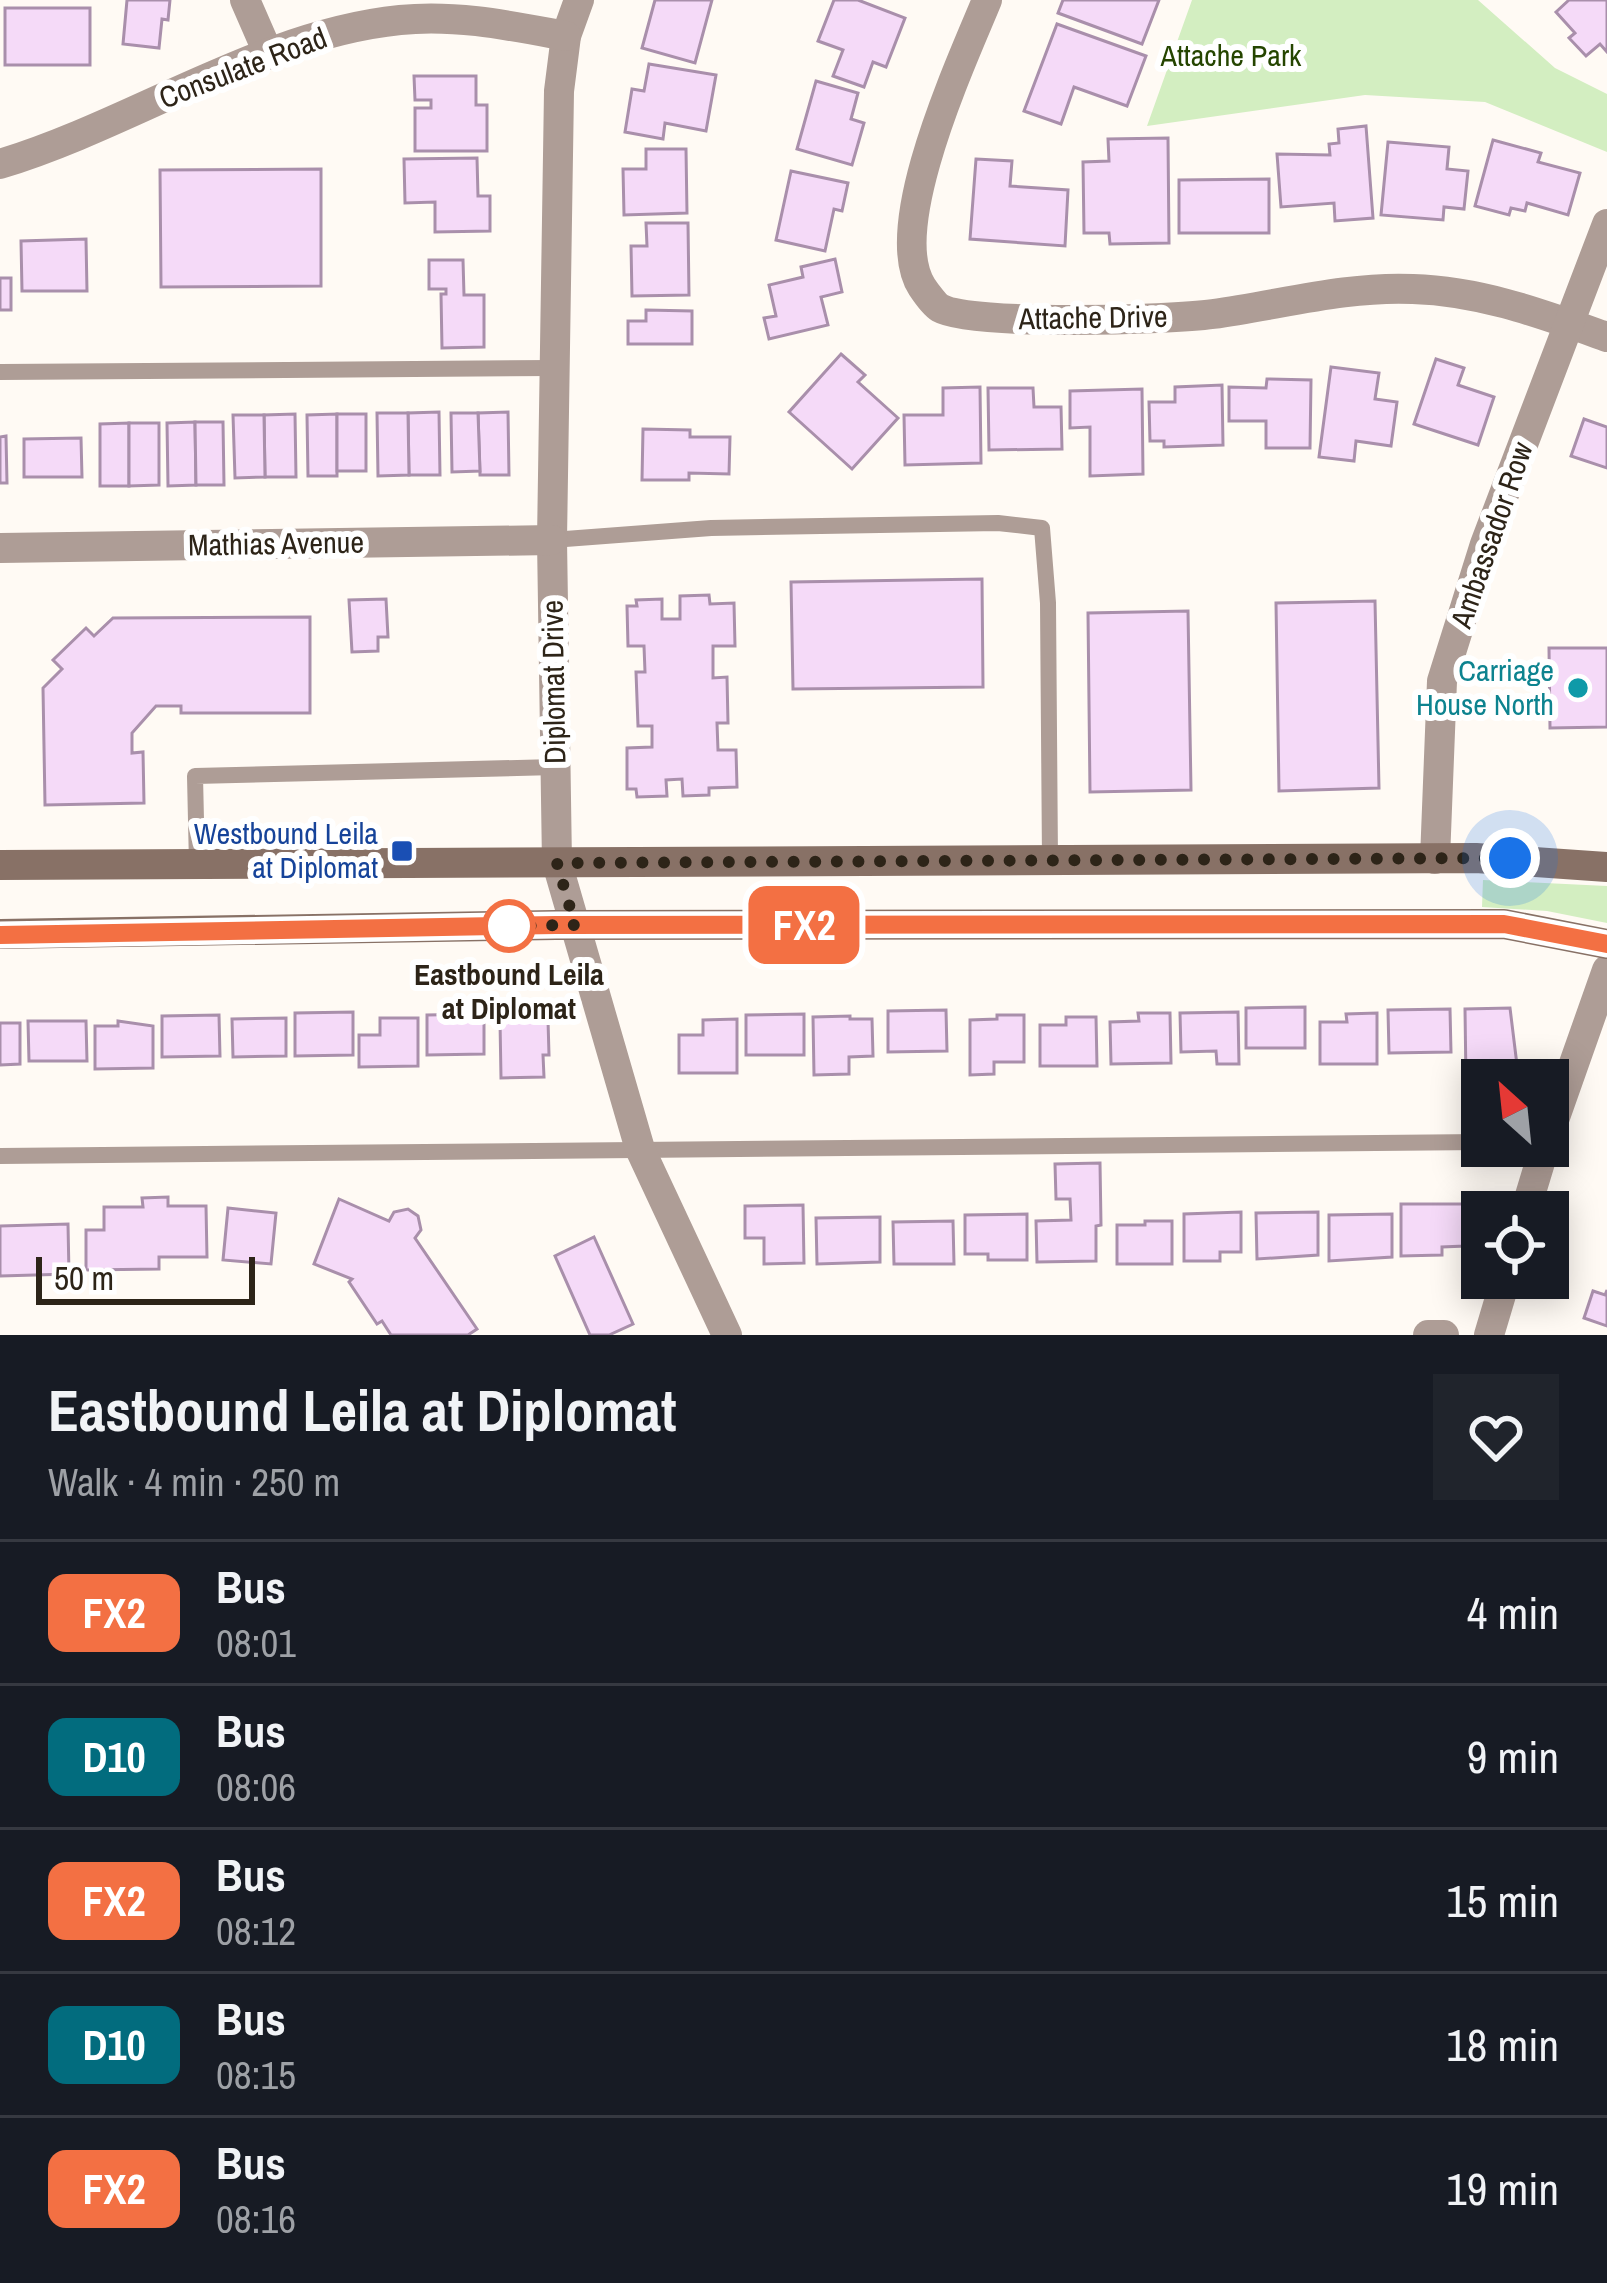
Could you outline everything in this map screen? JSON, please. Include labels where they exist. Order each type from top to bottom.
[{"type":"main road","points":[[0,865],[1510,858],[1607,867]]},
{"type":"main road","points":[[0,934],[575,925],[1504,924],[1607,944]]},
{"type":"street","points":[[245,0],[268,56]]},
{"type":"street","name":"Diplomat Drive","points":[[578,0],[566,36],[559,91],[552,539],[557,863],[640,1149],[727,1335]]},
{"type":"street","name":"Attache Drive","points":[[987,0],[931,141],[917,203],[910,254],[920,284],[939,308],[991,320],[1209,315],[1367,288],[1415,289],[1466,292],[1607,337]]},
{"type":"street","name":"Consulate Road","points":[[0,164],[322,35],[403,19],[465,19],[566,36]]},
{"type":"street","name":"Ambassador Row","points":[[1435,859],[1442,681],[1485,544],[1607,224]]},
{"type":"street","name":"Mathias Avenue","points":[[0,548],[552,539]]},
{"type":"street","points":[[1569,1078],[1607,970]]},
{"type":"street","points":[[1489,1335],[1500,1299]]},
{"type":"street","points":[[1428,1335],[1444,1335]]},
{"type":"lane","points":[[0,372],[554,368]]},
{"type":"lane","points":[[552,539],[711,528],[998,523],[1042,528],[1048,602],[1050,861]]},
{"type":"lane","points":[[196,865],[194,776],[555,766]]},
{"type":"lane","points":[[0,1156],[1461,1142]]},
{"type":"green space","name":"Attache Park","points":[[1192,0],[1478,0],[1555,68],[1607,94],[1607,152],[1485,102],[1365,95],[1147,126]]},
{"type":"green space","points":[[1483,880],[1607,886],[1607,923],[1547,911],[1482,907]]},
{"type":"building","points":[[127,0],[170,0],[159,48],[123,44]]},
{"type":"building","points":[[655,0],[712,0],[695,63],[642,48]]},
{"type":"building","points":[[834,0],[858,0],[905,18],[886,67],[873,62],[864,87],[833,76],[843,50],[818,41]]},
{"type":"building","points":[[1063,0],[1159,0],[1142,44],[1058,13]]},
{"type":"building","points":[[1569,0],[1607,0],[1607,52],[1600,44],[1586,56],[1569,38],[1575,33],[1556,12]]},
{"type":"building","points":[[5,8],[90,8],[90,65],[5,65]]},
{"type":"building","points":[[1057,24],[1146,56],[1127,106],[1074,87],[1061,124],[1024,111]]},
{"type":"building","points":[[649,64],[716,75],[706,131],[665,123],[663,139],[625,132],[632,89],[644,91]]},
{"type":"building","points":[[414,76],[476,76],[476,105],[487,105],[487,151],[415,151],[415,108],[431,108],[431,100],[415,100]]},
{"type":"building","points":[[816,81],[858,93],[851,119],[864,123],[852,165],[797,149]]},
{"type":"building","points":[[1366,126],[1373,218],[1335,221],[1334,203],[1281,207],[1277,154],[1330,155],[1329,144],[1339,143],[1338,129]]},
{"type":"building","points":[[1168,138],[1169,243],[1110,244],[1109,233],[1084,233],[1083,162],[1109,161],[1108,139]]},
{"type":"building","points":[[1493,140],[1541,153],[1538,162],[1580,173],[1568,215],[1527,203],[1525,211],[1511,208],[1509,215],[1475,206]]},
{"type":"building","points":[[1388,142],[1449,147],[1447,169],[1468,171],[1464,209],[1444,207],[1443,220],[1381,215]]},
{"type":"building","points":[[646,149],[686,149],[687,213],[624,215],[623,169],[646,169]]},
{"type":"building","points":[[477,158],[478,196],[490,196],[490,231],[435,232],[435,202],[405,203],[404,159]]},
{"type":"building","points":[[976,159],[1012,161],[1010,186],[1068,190],[1065,246],[970,239]]},
{"type":"building","points":[[321,169],[321,286],[161,287],[160,170]]},
{"type":"building","points":[[791,171],[848,183],[842,211],[834,209],[825,251],[776,240]]},
{"type":"building","points":[[1269,179],[1269,233],[1179,233],[1179,180]]},
{"type":"building","points":[[646,223],[688,223],[689,295],[632,296],[631,246],[647,246]]},
{"type":"building","points":[[86,239],[87,291],[22,291],[21,241]]},
{"type":"building","points":[[835,259],[842,292],[821,297],[828,325],[769,339],[764,318],[776,316],[769,285],[803,277],[801,267]]},
{"type":"building","points":[[429,260],[463,260],[464,295],[484,295],[484,347],[442,348],[441,294],[446,289],[429,289]]},
{"type":"building","points":[[0,278],[11,278],[11,310],[0,310]]},
{"type":"building","points":[[646,310],[692,311],[692,344],[628,344],[628,321],[646,321]]},
{"type":"building","points":[[841,354],[865,375],[858,382],[898,418],[852,469],[789,412]]},
{"type":"building","points":[[1436,359],[1464,368],[1458,385],[1494,397],[1478,445],[1414,424]]},
{"type":"building","points":[[1331,367],[1379,373],[1375,399],[1397,402],[1391,446],[1356,441],[1354,461],[1319,457]]},
{"type":"building","points":[[1267,379],[1311,380],[1310,448],[1266,448],[1266,421],[1229,421],[1229,387],[1266,388]]},
{"type":"building","points":[[1222,385],[1223,445],[1164,447],[1164,441],[1150,441],[1149,402],[1175,402],[1175,387]]},
{"type":"building","points":[[980,387],[981,463],[905,465],[904,415],[943,415],[943,388]]},
{"type":"building","points":[[988,388],[1033,388],[1034,407],[1061,407],[1062,449],[989,450]]},
{"type":"building","points":[[1142,389],[1143,474],[1090,476],[1090,427],[1070,428],[1070,391]]},
{"type":"building","points":[[439,412],[440,475],[409,475],[408,413]]},
{"type":"building","points":[[508,412],[509,475],[480,475],[478,413]]},
{"type":"building","points":[[377,413],[408,413],[409,475],[378,476]]},
{"type":"building","points":[[451,413],[478,413],[480,471],[452,472]]},
{"type":"building","points":[[295,414],[296,477],[265,477],[264,415]]},
{"type":"building","points":[[337,414],[337,476],[308,476],[307,415]]},
{"type":"building","points":[[337,414],[366,414],[366,471],[337,471]]},
{"type":"building","points":[[233,415],[264,415],[265,477],[235,478]]},
{"type":"building","points":[[1584,419],[1607,427],[1607,468],[1571,456]]},
{"type":"building","points":[[195,422],[196,485],[168,486],[167,423]]},
{"type":"building","points":[[195,422],[223,422],[224,485],[196,485]]},
{"type":"building","points":[[129,423],[129,486],[100,486],[100,424]]},
{"type":"building","points":[[129,423],[159,423],[159,485],[129,486]]},
{"type":"building","points":[[643,429],[690,430],[690,437],[730,437],[729,474],[689,473],[689,480],[642,480]]},
{"type":"building","points":[[6,436],[7,483],[0,483],[0,437]]},
{"type":"building","points":[[81,438],[82,477],[24,477],[24,439]]},
{"type":"building","points":[[982,579],[983,687],[793,689],[791,582]]},
{"type":"building","points":[[709,595],[710,604],[734,603],[735,646],[713,646],[713,678],[727,677],[728,723],[717,723],[718,750],[736,750],[737,787],[709,788],[709,795],[683,796],[682,779],[666,780],[667,796],[637,797],[636,789],[627,789],[627,748],[652,747],[652,726],[638,726],[636,672],[645,672],[644,646],[628,646],[627,606],[637,606],[636,600],[662,599],[662,619],[680,619],[680,596]]},
{"type":"building","points":[[386,599],[388,637],[378,637],[378,651],[352,652],[349,600]]},
{"type":"building","points":[[1375,601],[1379,788],[1279,791],[1276,603]]},
{"type":"building","points":[[1188,611],[1191,790],[1090,792],[1088,613]]},
{"type":"building","points":[[310,617],[310,713],[181,713],[181,706],[156,706],[132,733],[132,753],[143,752],[144,803],[45,805],[43,688],[62,669],[53,660],[86,628],[94,636],[113,618]]},
{"type":"building","name":"Carriage House North","points":[[1549,648],[1607,648],[1607,727],[1550,728]]},
{"type":"building","points":[[1305,1007],[1305,1048],[1246,1048],[1246,1008]]},
{"type":"building","points":[[1510,1008],[1516,1059],[1466,1059],[1465,1009]]},
{"type":"building","points":[[1450,1009],[1451,1052],[1389,1053],[1388,1010]]},
{"type":"building","points":[[946,1010],[947,1051],[888,1052],[888,1011]]},
{"type":"building","points":[[353,1012],[353,1055],[295,1056],[295,1013]]},
{"type":"building","points":[[1238,1012],[1239,1064],[1217,1064],[1216,1051],[1181,1052],[1180,1013]]},
{"type":"building","points":[[1138,1013],[1170,1013],[1171,1063],[1111,1064],[1110,1022],[1139,1021]]},
{"type":"building","points":[[1377,1013],[1377,1064],[1320,1064],[1320,1022],[1347,1022],[1346,1014]]},
{"type":"building","points":[[484,1014],[484,1054],[427,1055],[427,1015]]},
{"type":"building","points":[[804,1014],[804,1055],[746,1055],[746,1015]]},
{"type":"building","points":[[219,1015],[220,1056],[162,1057],[162,1016]]},
{"type":"building","points":[[997,1015],[1024,1015],[1024,1062],[994,1062],[994,1074],[970,1075],[970,1020],[997,1019]]},
{"type":"building","points":[[813,1017],[872,1019],[873,1056],[849,1057],[849,1074],[814,1075]]},
{"type":"building","points":[[1066,1017],[1096,1017],[1097,1066],[1040,1066],[1040,1025],[1066,1025]]},
{"type":"building","points":[[286,1018],[286,1056],[233,1057],[232,1019]]},
{"type":"building","points":[[380,1018],[418,1018],[418,1066],[359,1067],[359,1035],[380,1035]]},
{"type":"building","points":[[737,1019],[737,1073],[679,1073],[679,1035],[703,1035],[703,1020]]},
{"type":"building","points":[[548,1020],[544,1077],[501,1078],[500,1021]]},
{"type":"building","points":[[28,1021],[86,1021],[87,1061],[29,1061]]},
{"type":"building","points":[[118,1021],[153,1026],[153,1068],[95,1069],[95,1026],[118,1026]]},
{"type":"building","points":[[0,1023],[20,1023],[20,1064],[0,1065]]},
{"type":"building","points":[[1100,1163],[1096,1261],[1037,1262],[1036,1221],[1071,1220],[1070,1199],[1056,1199],[1055,1164]]},
{"type":"building","points":[[168,1197],[168,1206],[206,1206],[207,1257],[159,1257],[159,1269],[86,1270],[86,1230],[104,1230],[104,1207],[143,1207],[142,1198]]},
{"type":"building","points":[[339,1199],[389,1221],[394,1212],[408,1209],[418,1216],[421,1230],[415,1238],[477,1329],[468,1335],[391,1335],[382,1321],[377,1324],[349,1282],[352,1279],[314,1264]]},
{"type":"building","points":[[1401,1204],[1461,1204],[1461,1246],[1442,1247],[1442,1255],[1401,1256]]},
{"type":"building","points":[[803,1205],[804,1263],[764,1264],[764,1238],[745,1238],[745,1206]]},
{"type":"building","points":[[228,1208],[276,1213],[271,1264],[223,1260]]},
{"type":"building","points":[[1241,1212],[1241,1252],[1220,1252],[1220,1261],[1184,1261],[1184,1214]]},
{"type":"building","points":[[1318,1212],[1318,1255],[1257,1259],[1256,1213]]},
{"type":"building","points":[[1027,1214],[1027,1260],[988,1260],[988,1254],[965,1254],[965,1215]]},
{"type":"building","points":[[1392,1214],[1392,1257],[1329,1261],[1329,1215]]},
{"type":"building","points":[[880,1217],[880,1262],[817,1264],[816,1218]]},
{"type":"building","points":[[953,1221],[954,1264],[894,1264],[893,1222]]},
{"type":"building","points":[[1145,1221],[1172,1221],[1172,1264],[1117,1264],[1117,1225],[1145,1225]]},
{"type":"building","points":[[68,1224],[69,1274],[0,1276],[0,1226]]},
{"type":"building","points":[[594,1237],[633,1324],[609,1335],[590,1335],[555,1256]]},
{"type":"building","points":[[1607,1290],[1607,1326],[1584,1318],[1593,1291],[1605,1295]]},
{"type":"bus line","name":"FX2","points":[[0,935],[556,925],[1504,924],[1607,944]]},
{"type":"place","name":"Carriage House North","points":[[1578,688]]},
{"type":"place","name":"Westbound Leila at Diplomat","points":[[402,851]]},
{"type":"place","name":"Eastbound Leila at Diplomat","points":[[509,926]]},
{"type":"route","points":[[509,926],[575,925],[557,863],[1510,858]]}]
